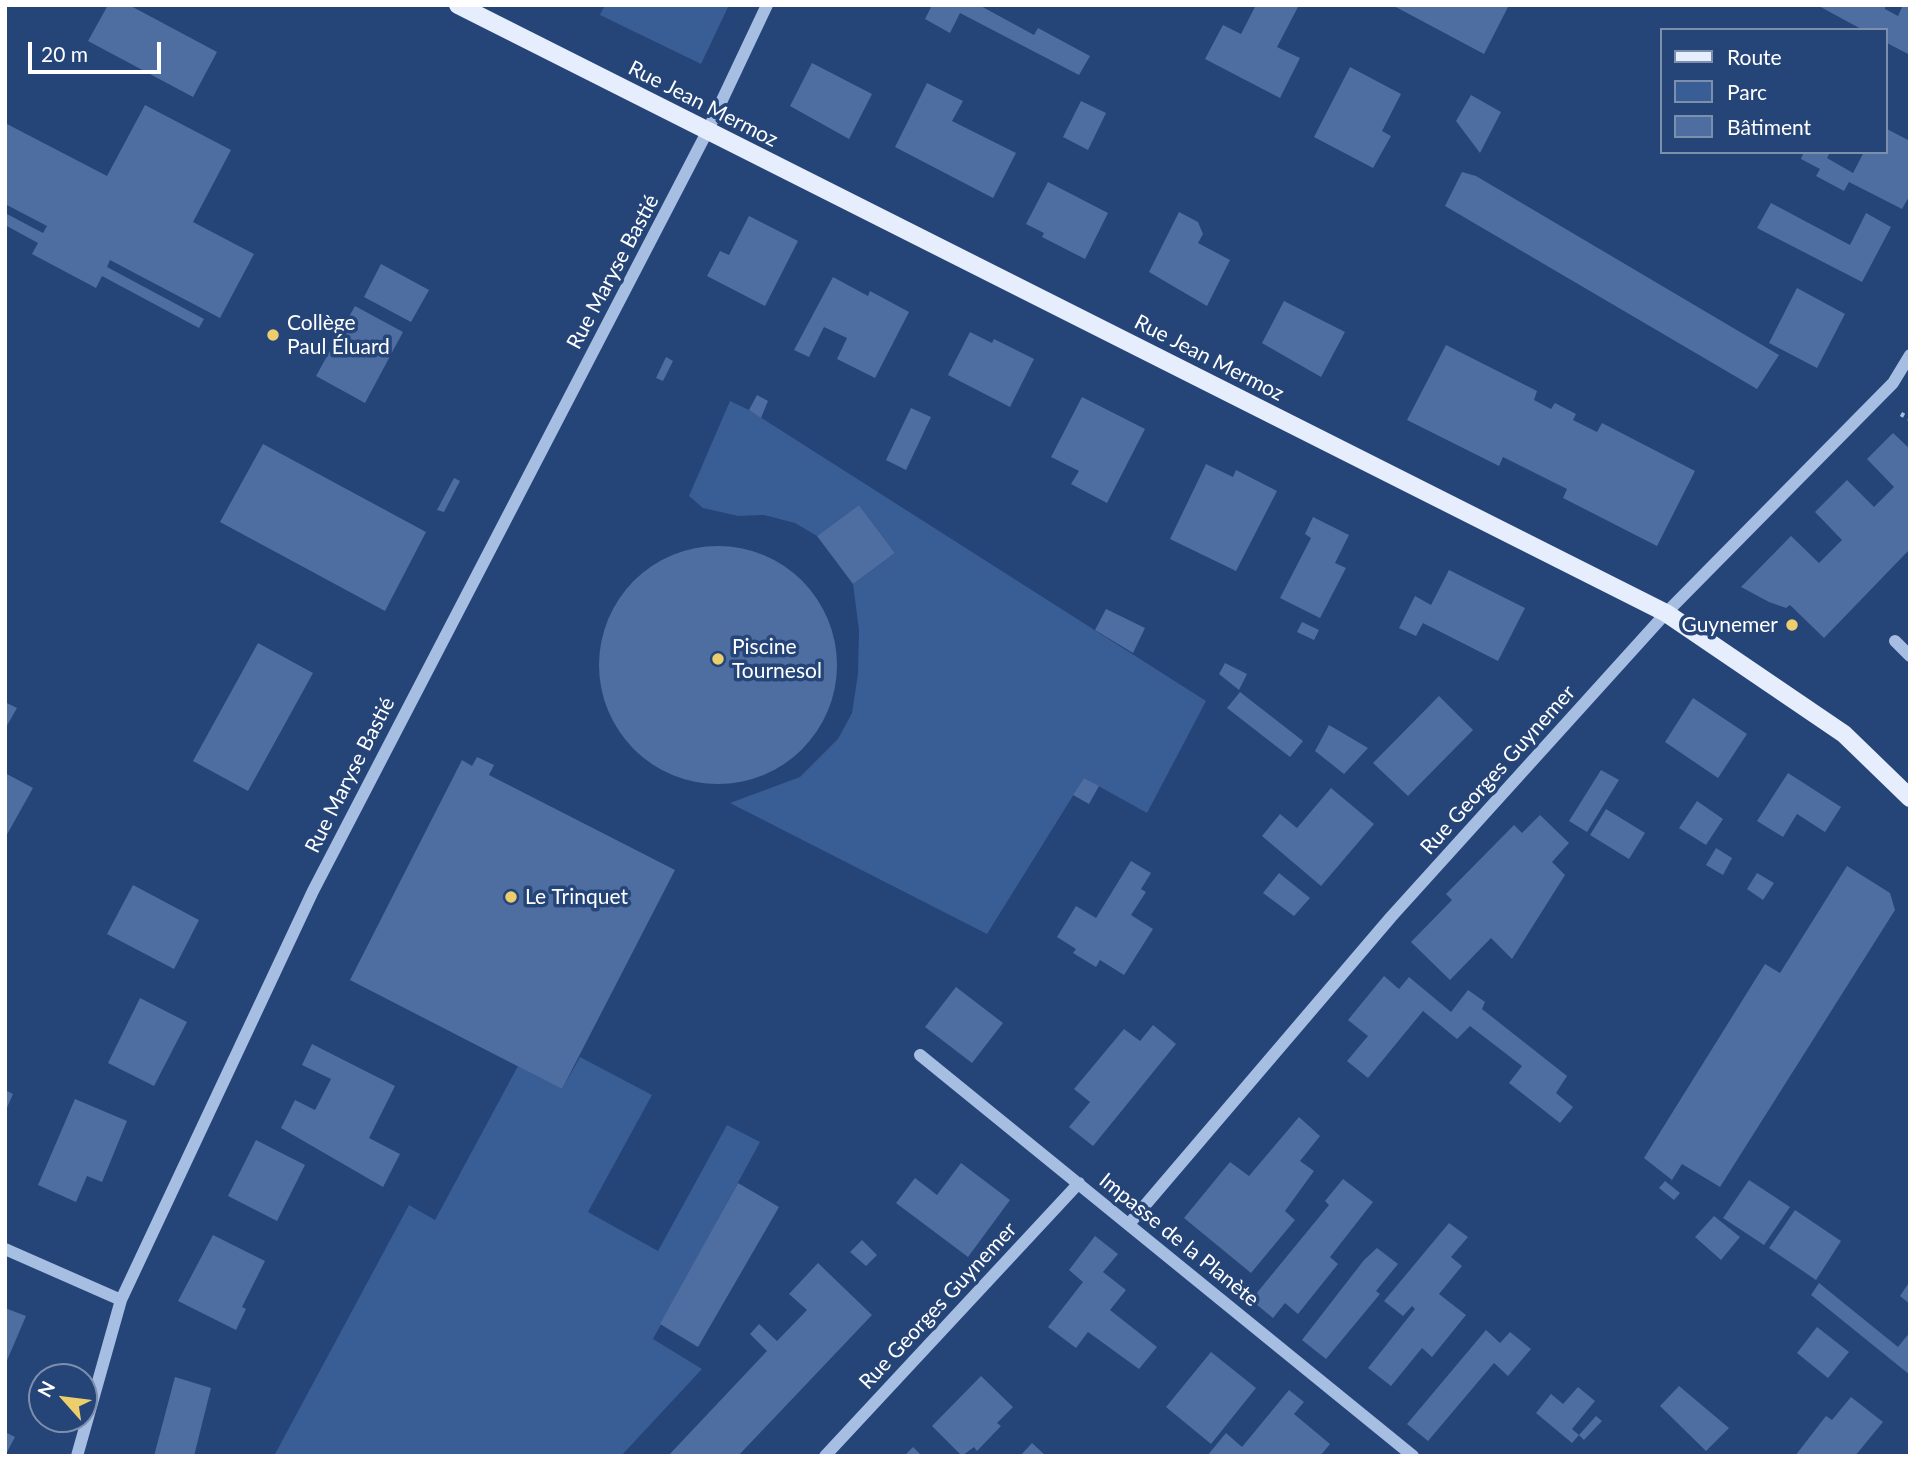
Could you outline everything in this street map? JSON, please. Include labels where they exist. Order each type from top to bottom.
[{"type":"main road","name":"Rue Jean Mermoz","points":[[458,5],[1666,613],[1844,734],[1910,798]]},
{"type":"street","name":"Rue Maryse Bastié","points":[[77,1456],[121,1300],[319,879],[707,132],[767,5]]},
{"type":"street","name":"Rue Georges Guynemer","points":[[1129,1224],[1391,917],[1666,613],[1893,383],[1910,355]]},
{"type":"street","points":[[1895,641],[1910,656]]},
{"type":"street","name":"Impasse de la Planète","points":[[920,1055],[1413,1456]]},
{"type":"street","name":"Rue Georges Guynemer","points":[[825,1456],[1079,1183]]},
{"type":"street","points":[[5,1250],[121,1300]]},
{"type":"green space","points":[[605,5],[729,5],[701,64],[600,15]]},
{"type":"green space","points":[[730,401],[749,410],[1206,701],[1147,813],[1084,778],[987,934],[730,803],[800,777],[838,739],[852,713],[858,674],[859,630],[853,584],[895,553],[859,505],[817,536],[795,523],[764,515],[738,516],[703,508],[689,496]]},
{"type":"green space","points":[[580,1057],[652,1095],[588,1212],[658,1251],[727,1125],[760,1142],[653,1339],[702,1369],[621,1456],[274,1456],[409,1205],[435,1220],[518,1066],[562,1089]]},
{"type":"building","points":[[108,5],[129,5],[217,52],[193,97],[88,41]]},
{"type":"building","points":[[932,5],[979,5],[1034,35],[1038,28],[1090,56],[1079,75],[960,13],[950,33],[925,19]]},
{"type":"building","points":[[1256,5],[1299,5],[1277,47],[1300,58],[1280,98],[1205,59],[1223,25],[1241,34]]},
{"type":"building","points":[[1392,5],[1509,5],[1484,54]]},
{"type":"building","points":[[1817,5],[1885,5],[1885,9],[1898,16],[1903,5],[1910,5],[1910,55],[1887,43],[1887,28],[1859,28]]},
{"type":"building","points":[[812,63],[872,94],[849,139],[790,106]]},
{"type":"building","points":[[1350,67],[1401,94],[1382,131],[1391,136],[1373,168],[1314,137]]},
{"type":"building","points":[[927,83],[963,101],[952,121],[1016,153],[993,198],[895,147]]},
{"type":"building","points":[[1471,95],[1501,112],[1480,153],[1456,121]]},
{"type":"building","points":[[1081,101],[1106,113],[1088,150],[1063,137]]},
{"type":"building","points":[[145,105],[231,150],[193,222],[254,254],[220,318],[110,260],[107,267],[204,319],[199,328],[102,276],[96,288],[32,254],[38,243],[5,225],[5,213],[43,233],[47,226],[5,204],[7,124],[107,176]]},
{"type":"building","points":[[1887,129],[1910,141],[1910,195],[1902,209],[1849,182],[1844,191],[1816,176],[1820,169],[1801,159],[1803,154],[1829,154],[1827,158],[1853,173],[1863,154],[1887,154]]},
{"type":"building","points":[[1462,172],[1476,176],[1779,355],[1757,389],[1445,206]]},
{"type":"building","points":[[1048,182],[1108,213],[1085,259],[1042,237],[1044,233],[1026,224]]},
{"type":"building","points":[[1771,203],[1850,245],[1866,213],[1891,227],[1862,282],[1757,228]]},
{"type":"building","points":[[1179,212],[1198,222],[1203,234],[1198,243],[1230,260],[1207,306],[1149,272]]},
{"type":"building","points":[[749,216],[798,241],[765,306],[707,276],[720,251],[729,255]]},
{"type":"building","points":[[381,264],[429,290],[411,322],[364,297]]},
{"type":"building","points":[[833,277],[868,296],[870,291],[909,312],[875,378],[837,359],[847,338],[824,327],[809,357],[794,350]]},
{"type":"building","points":[[1797,288],[1845,314],[1817,368],[1769,343]]},
{"type":"building","points":[[1284,301],[1345,332],[1321,377],[1262,343]]},
{"type":"building","points":[[355,306],[403,332],[365,403],[316,376]]},
{"type":"building","points":[[970,332],[992,343],[994,339],[1034,359],[1010,407],[948,375]]},
{"type":"building","points":[[1446,345],[1537,391],[1534,400],[1551,409],[1555,403],[1576,414],[1573,420],[1597,432],[1602,423],[1695,471],[1657,546],[1563,498],[1567,489],[1503,457],[1499,466],[1407,420]]},
{"type":"building","points":[[666,357],[673,361],[663,381],[656,378]]},
{"type":"building","points":[[757,395],[768,401],[761,418],[749,410]]},
{"type":"building","points":[[1082,397],[1145,429],[1107,503],[1071,484],[1079,471],[1051,457]]},
{"type":"building","points":[[911,408],[931,417],[906,470],[886,460]]},
{"type":"building","points":[[1893,433],[1910,449],[1910,549],[1824,638],[1790,605],[1786,608],[1769,602],[1741,587],[1791,536],[1819,563],[1842,540],[1815,512],[1847,480],[1874,507],[1894,487],[1867,459]]},
{"type":"building","points":[[263,444],[426,532],[385,611],[220,522]]},
{"type":"building","points":[[1206,464],[1233,477],[1236,470],[1277,491],[1236,571],[1170,539]]},
{"type":"building","points":[[454,478],[460,481],[444,512],[437,510]]},
{"type":"building","points":[[859,505],[895,553],[853,584],[817,536]]},
{"type":"building","points":[[1313,517],[1349,535],[1335,563],[1346,568],[1320,618],[1280,598],[1311,538],[1305,534]]},
{"type":"building","name":"Piscine Tournesol","points":[[706,546],[730,546],[753,551],[774,560],[794,573],[810,589],[832,630],[837,665],[835,688],[828,711],[810,741],[794,757],[753,779],[730,784],[706,784],[683,779],[662,770],[642,757],[626,741],[604,700],[599,677],[599,653],[604,630],[613,609],[626,589],[642,573],[683,551]]},
{"type":"building","points":[[1449,570],[1525,608],[1498,661],[1423,623],[1416,636],[1399,628],[1415,596],[1431,605]]},
{"type":"building","points":[[1106,609],[1145,628],[1133,653],[1095,630]]},
{"type":"building","points":[[1302,622],[1319,630],[1314,640],[1297,632]]},
{"type":"building","points":[[258,643],[313,673],[248,791],[193,761]]},
{"type":"building","points":[[1225,663],[1247,674],[1239,690],[1219,674]]},
{"type":"building","points":[[1240,692],[1303,741],[1290,757],[1227,708]]},
{"type":"building","points":[[1439,696],[1473,730],[1408,796],[1373,763]]},
{"type":"building","points":[[1693,698],[1747,734],[1718,778],[1665,742]]},
{"type":"building","points":[[5,702],[17,708],[5,729]]},
{"type":"building","points":[[1329,725],[1368,748],[1344,774],[1315,751]]},
{"type":"building","points":[[477,757],[494,765],[489,775],[675,870],[562,1089],[350,980],[462,760],[472,766]]},
{"type":"building","points":[[1601,770],[1619,780],[1587,832],[1569,821]]},
{"type":"building","points":[[5,773],[33,788],[5,838]]},
{"type":"building","points":[[1788,773],[1841,807],[1825,832],[1797,814],[1783,837],[1757,821]]},
{"type":"building","points":[[1084,778],[1099,786],[1089,804],[1073,795]]},
{"type":"building","points":[[1331,788],[1374,824],[1321,886],[1262,836],[1280,814],[1297,828]]},
{"type":"building","points":[[1697,801],[1723,819],[1706,845],[1679,828]]},
{"type":"building","points":[[1606,809],[1645,833],[1629,859],[1590,835]]},
{"type":"building","points":[[1540,815],[1569,843],[1552,862],[1565,875],[1512,959],[1491,938],[1450,980],[1411,942],[1452,900],[1446,894],[1514,825],[1522,833]]},
{"type":"building","points":[[1716,848],[1732,858],[1723,875],[1706,865]]},
{"type":"building","points":[[1131,861],[1151,873],[1141,889],[1146,892],[1131,915],[1153,929],[1124,975],[1100,960],[1096,967],[1073,953],[1076,949],[1057,937],[1076,906],[1096,918]]},
{"type":"building","points":[[1847,866],[1890,893],[1895,910],[1720,1187],[1682,1164],[1672,1180],[1644,1158],[1765,964],[1780,973]]},
{"type":"building","points":[[1279,873],[1310,898],[1294,916],[1263,893]]},
{"type":"building","points":[[1757,873],[1774,883],[1763,900],[1747,889]]},
{"type":"building","points":[[133,885],[199,920],[174,969],[107,934]]},
{"type":"building","points":[[1384,976],[1399,989],[1409,977],[1451,1012],[1468,990],[1485,1002],[1482,1009],[1567,1076],[1556,1093],[1573,1107],[1560,1123],[1509,1083],[1522,1066],[1470,1026],[1457,1039],[1423,1011],[1368,1078],[1347,1061],[1368,1036],[1348,1020]]},
{"type":"building","points":[[956,987],[1003,1023],[972,1063],[925,1027]]},
{"type":"building","points":[[140,998],[187,1022],[154,1086],[108,1063]]},
{"type":"building","points":[[1153,1025],[1176,1044],[1093,1146],[1069,1127],[1090,1102],[1074,1089],[1124,1029],[1140,1041]]},
{"type":"building","points":[[312,1044],[395,1086],[369,1138],[400,1154],[383,1187],[281,1128],[295,1100],[315,1110],[331,1079],[302,1065]]},
{"type":"building","points":[[5,1090],[13,1094],[5,1112]]},
{"type":"building","points":[[75,1099],[127,1121],[102,1182],[87,1176],[76,1202],[38,1185]]},
{"type":"building","points":[[1299,1117],[1320,1136],[1300,1161],[1314,1171],[1285,1211],[1295,1220],[1251,1273],[1184,1218],[1230,1162],[1249,1176]]},
{"type":"building","points":[[256,1140],[305,1165],[277,1221],[228,1196]]},
{"type":"building","points":[[961,1163],[1010,1200],[968,1257],[896,1203],[915,1178],[937,1195]]},
{"type":"building","points":[[1343,1179],[1373,1202],[1330,1257],[1338,1264],[1298,1314],[1285,1303],[1273,1318],[1251,1300],[1329,1205],[1325,1201]]},
{"type":"building","points":[[1749,1180],[1790,1207],[1764,1245],[1723,1218]]},
{"type":"building","points":[[1665,1181],[1680,1193],[1674,1200],[1659,1188]]},
{"type":"building","points":[[738,1183],[779,1207],[698,1347],[660,1324]]},
{"type":"building","points":[[1795,1210],[1841,1241],[1816,1280],[1769,1248]]},
{"type":"building","points":[[1714,1216],[1740,1237],[1721,1260],[1695,1237]]},
{"type":"building","points":[[1449,1223],[1468,1237],[1451,1257],[1462,1266],[1439,1294],[1466,1315],[1432,1357],[1422,1348],[1391,1386],[1368,1368],[1415,1309],[1412,1306],[1403,1316],[1384,1301]]},
{"type":"building","points":[[213,1235],[265,1261],[242,1307],[246,1309],[236,1330],[178,1301]]},
{"type":"building","points":[[1095,1236],[1118,1254],[1103,1272],[1126,1290],[1110,1310],[1157,1347],[1139,1369],[1088,1332],[1076,1348],[1048,1327],[1083,1282],[1069,1270]]},
{"type":"building","points":[[862,1240],[877,1255],[866,1266],[850,1252]]},
{"type":"building","points":[[1377,1248],[1398,1264],[1376,1291],[1380,1294],[1326,1359],[1302,1340],[1364,1260]]},
{"type":"building","points":[[818,1263],[872,1315],[738,1456],[668,1456],[767,1351],[750,1334],[759,1324],[777,1341],[807,1310],[789,1294]]},
{"type":"building","points":[[1910,1281],[1910,1304],[1900,1296]]},
{"type":"building","points":[[1819,1283],[1898,1347],[1910,1332],[1910,1375],[1811,1295]]},
{"type":"building","points":[[5,1308],[26,1316],[5,1365]]},
{"type":"building","points":[[1817,1327],[1849,1352],[1828,1378],[1797,1353]]},
{"type":"building","points":[[1486,1330],[1500,1343],[1510,1332],[1531,1349],[1508,1376],[1494,1363],[1428,1441],[1407,1424]]},
{"type":"building","points":[[1211,1352],[1256,1388],[1211,1444],[1166,1407]]},
{"type":"building","points":[[981,1376],[1013,1407],[997,1423],[1001,1426],[977,1451],[974,1447],[962,1456],[932,1426]]},
{"type":"building","points":[[175,1377],[211,1388],[194,1456],[154,1456]]},
{"type":"building","points":[[1679,1386],[1729,1428],[1706,1451],[1660,1406]]},
{"type":"building","points":[[1578,1387],[1595,1401],[1572,1429],[1579,1435],[1572,1443],[1536,1413],[1551,1394],[1563,1404]]},
{"type":"building","points":[[1289,1390],[1304,1402],[1294,1414],[1330,1444],[1320,1456],[1207,1456],[1226,1433],[1242,1447]]},
{"type":"building","points":[[1851,1397],[1883,1422],[1855,1456],[1795,1456],[1826,1416],[1832,1420]]},
{"type":"building","points":[[1596,1416],[1602,1421],[1584,1440],[1579,1435]]},
{"type":"building","points":[[5,1432],[15,1437],[5,1456]]},
{"type":"building","points":[[1032,1443],[1046,1456],[1020,1456]]},
{"type":"building","points":[[913,1447],[922,1456],[904,1456]]},
{"type":"place","name":"Collège Paul Éluard","points":[[273,335]]},
{"type":"place","name":"Guynemer","points":[[1792,625]]},
{"type":"place","name":"Piscine Tournesol","points":[[718,659]]},
{"type":"place","name":"Le Trinquet","points":[[511,897]]}]
